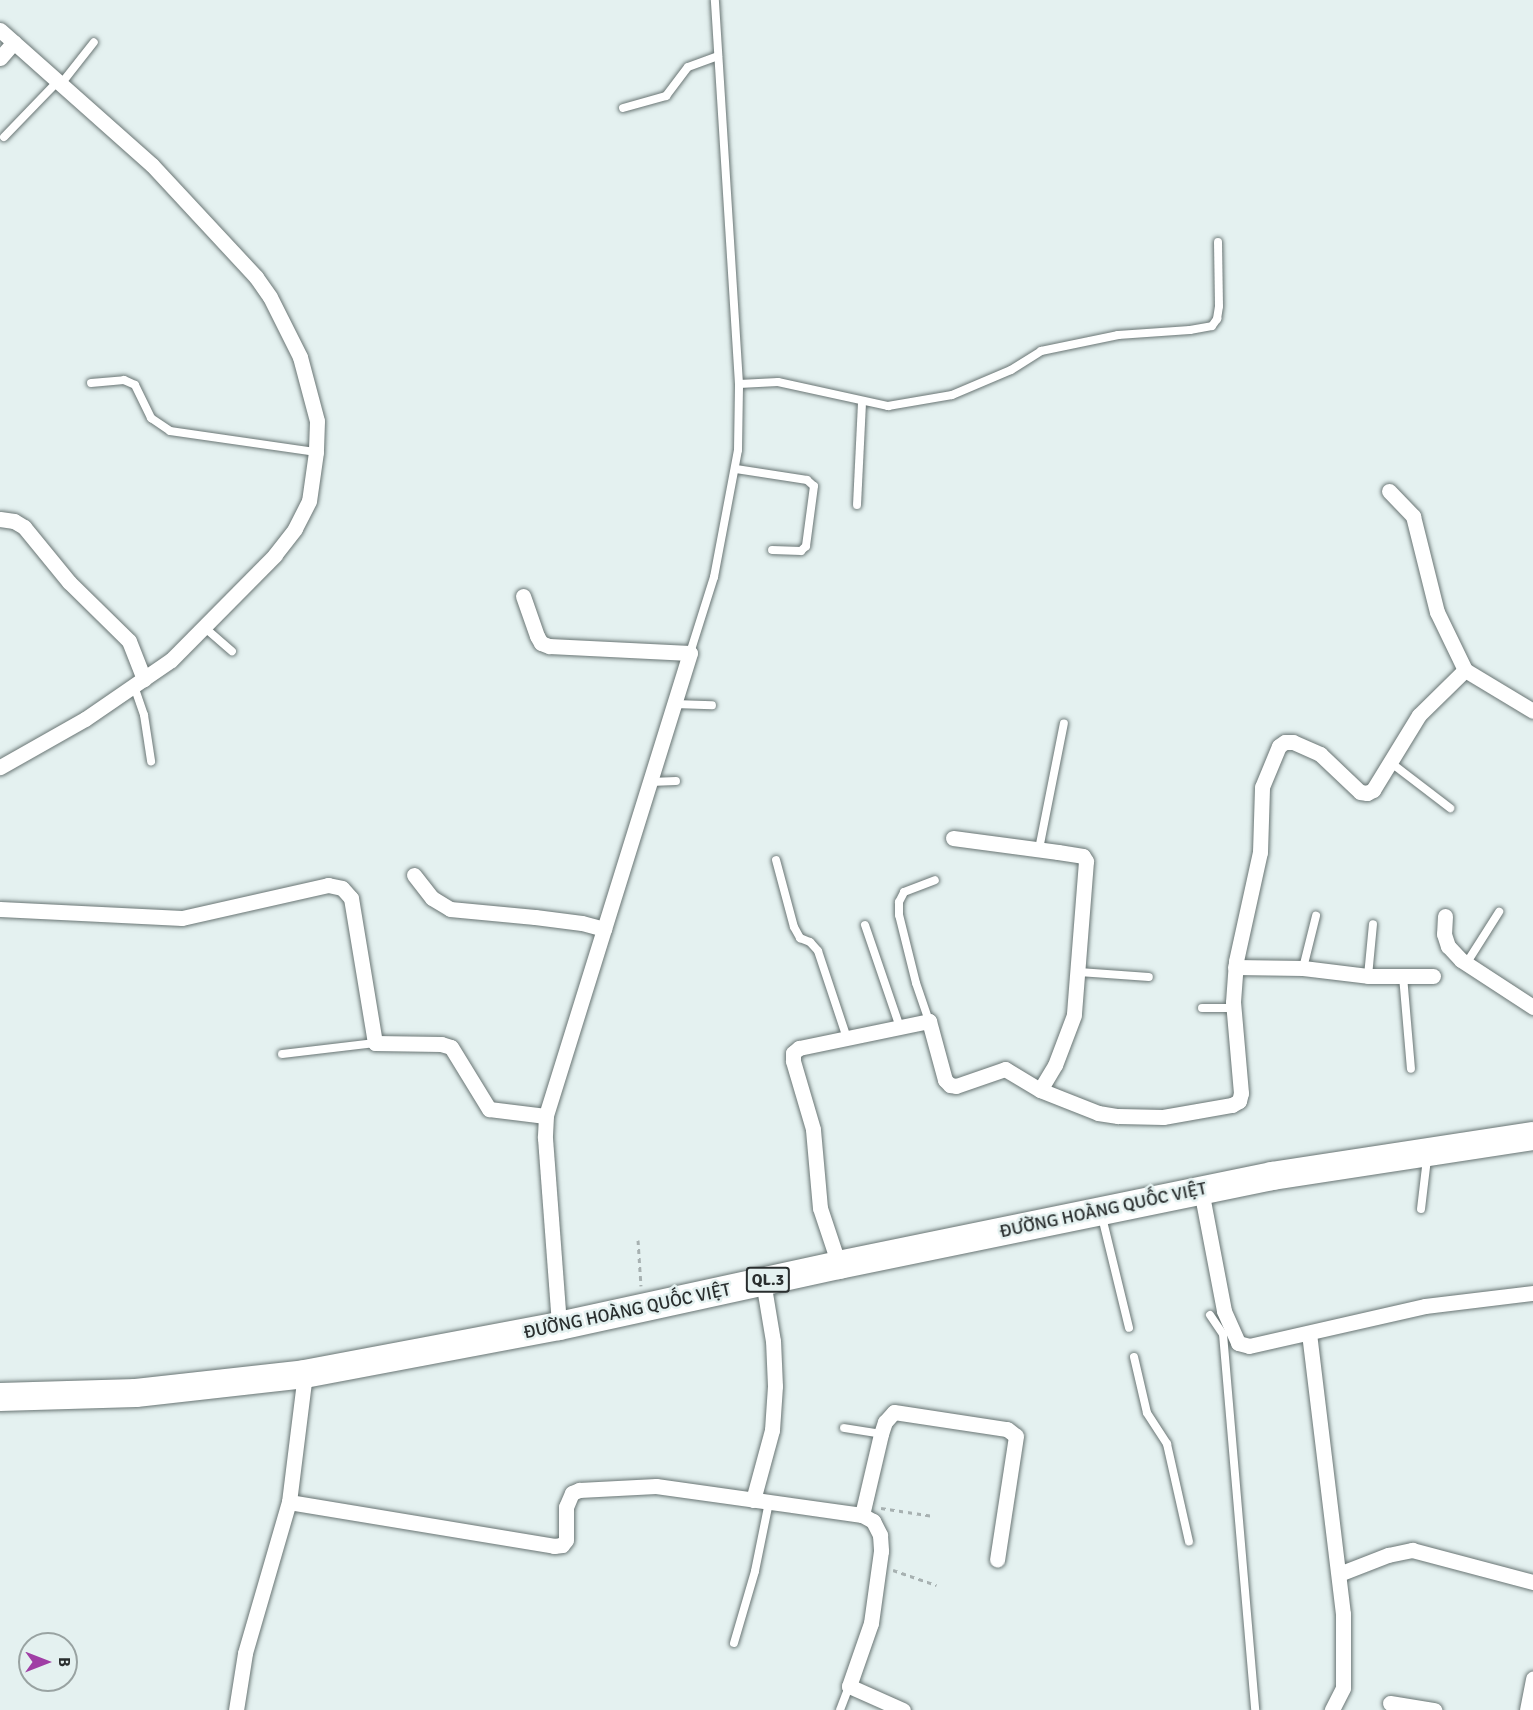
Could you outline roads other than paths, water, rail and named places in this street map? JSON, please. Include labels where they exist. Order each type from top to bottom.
[{"type":"highway","name":"ĐƯỜNG HOÀNG QUỐC VIỆT","points":[[0,1397],[136,1393],[305,1374],[559,1326],[1201,1190],[1533,1136]]},
{"type":"street","points":[[0,30],[152,165],[235,253],[270,297],[300,357],[311,390],[317,422],[316,452],[309,501],[295,529],[275,555],[171,660],[85,719],[0,766]]},
{"type":"street","points":[[0,58],[14,42]]},
{"type":"street","points":[[1389,491],[1413,516],[1437,612],[1465,670],[1533,711]]},
{"type":"street","points":[[0,519],[14,521],[24,527],[69,582],[129,641],[139,683]]},
{"type":"street","points":[[523,596],[537,636],[541,643],[549,646],[690,653],[546,1116],[545,1138],[559,1326]]},
{"type":"street","points":[[839,1265],[820,1208],[813,1129],[793,1061],[793,1053],[799,1048],[929,1021],[945,1080],[950,1085],[956,1086],[1005,1070],[1040,1090],[1098,1113],[1118,1116],[1163,1117],[1232,1105],[1239,1101],[1241,1093],[1234,1008],[1235,967],[1260,852],[1262,788],[1279,746],[1285,742],[1293,742],[1320,754],[1360,792],[1373,790],[1419,715],[1465,670]]},
{"type":"street","points":[[953,838],[1083,856],[1086,861],[1080,908],[1079,972],[1074,1015],[1055,1065],[1040,1090]]},
{"type":"street","points":[[414,875],[432,898],[450,909],[536,917],[582,923],[604,929]]},
{"type":"street","points":[[0,909],[182,918],[328,885],[342,888],[351,898],[375,1043],[441,1044],[451,1047],[458,1053],[483,1103],[489,1109],[546,1116]]},
{"type":"street","points":[[1445,916],[1444,934],[1448,946],[1466,963],[1533,1008]]},
{"type":"street","points":[[1235,967],[1303,968],[1368,976],[1433,976]]},
{"type":"street","points":[[1201,1190],[1224,1311],[1238,1343],[1249,1346],[1425,1306],[1533,1293]]},
{"type":"street","points":[[753,1500],[772,1430],[775,1386],[773,1341],[763,1281]]},
{"type":"street","points":[[1309,1333],[1343,1614],[1343,1688],[1332,1710]]},
{"type":"street","points":[[236,1710],[245,1653],[289,1502],[305,1374]]},
{"type":"street","points":[[863,1510],[881,1434],[889,1416],[900,1412],[1007,1429],[1013,1432],[1016,1441],[997,1560]]},
{"type":"street","points":[[289,1502],[554,1546],[562,1545],[566,1540],[566,1507],[572,1493],[579,1490],[656,1486],[769,1502],[863,1510],[873,1521],[880,1535],[879,1566],[871,1623],[849,1686],[903,1710]]},
{"type":"street","points":[[1339,1574],[1388,1555],[1412,1550],[1533,1582]]},
{"type":"street","points":[[1527,1710],[1533,1679]]},
{"type":"street","points":[[1390,1703],[1434,1710]]},
{"type":"lane","points":[[690,653],[714,577],[736,469],[739,384],[715,0]]},
{"type":"lane","points":[[4,137],[59,82],[94,42]]},
{"type":"lane","points":[[623,108],[666,96],[688,67],[718,56]]},
{"type":"lane","points":[[739,384],[778,382],[817,388],[862,402],[888,406],[952,396],[1011,370],[1041,351],[1118,335],[1190,330],[1212,326],[1217,320],[1219,306],[1218,242]]},
{"type":"lane","points":[[91,383],[124,380],[135,384],[151,418],[170,431],[316,452]]},
{"type":"lane","points":[[856,505],[862,402]]},
{"type":"lane","points":[[736,469],[807,480],[814,486],[806,546],[801,551],[772,550]]},
{"type":"lane","points":[[204,627],[232,651]]},
{"type":"lane","points":[[139,683],[151,760]]},
{"type":"lane","points":[[674,704],[712,705]]},
{"type":"lane","points":[[1039,849],[1064,723]]},
{"type":"lane","points":[[1390,762],[1450,808]]},
{"type":"lane","points":[[650,782],[676,781]]},
{"type":"lane","points":[[776,860],[794,927],[800,938],[810,942],[818,951],[847,1038]]},
{"type":"lane","points":[[929,1021],[899,915],[899,902],[904,892],[935,880]]},
{"type":"lane","points":[[1466,963],[1499,912]]},
{"type":"lane","points":[[1303,968],[1316,916]]},
{"type":"lane","points":[[1368,976],[1373,924]]},
{"type":"lane","points":[[864,925],[900,1027]]},
{"type":"lane","points":[[1079,972],[1149,978]]},
{"type":"lane","points":[[1403,976],[1411,1070]]},
{"type":"lane","points":[[1202,1008],[1234,1008]]},
{"type":"lane","points":[[282,1054],[375,1043]]},
{"type":"lane","points":[[1421,1209],[1428,1152]]},
{"type":"lane","points":[[1101,1210],[1129,1328]]},
{"type":"lane","points":[[1210,1315],[1223,1334],[1255,1710]]},
{"type":"lane","points":[[1134,1358],[1147,1413],[1167,1444],[1189,1542]]},
{"type":"lane","points":[[844,1428],[881,1434]]},
{"type":"lane","points":[[734,1642],[755,1571],[769,1502]]},
{"type":"lane","points":[[840,1710],[849,1686]]}]
